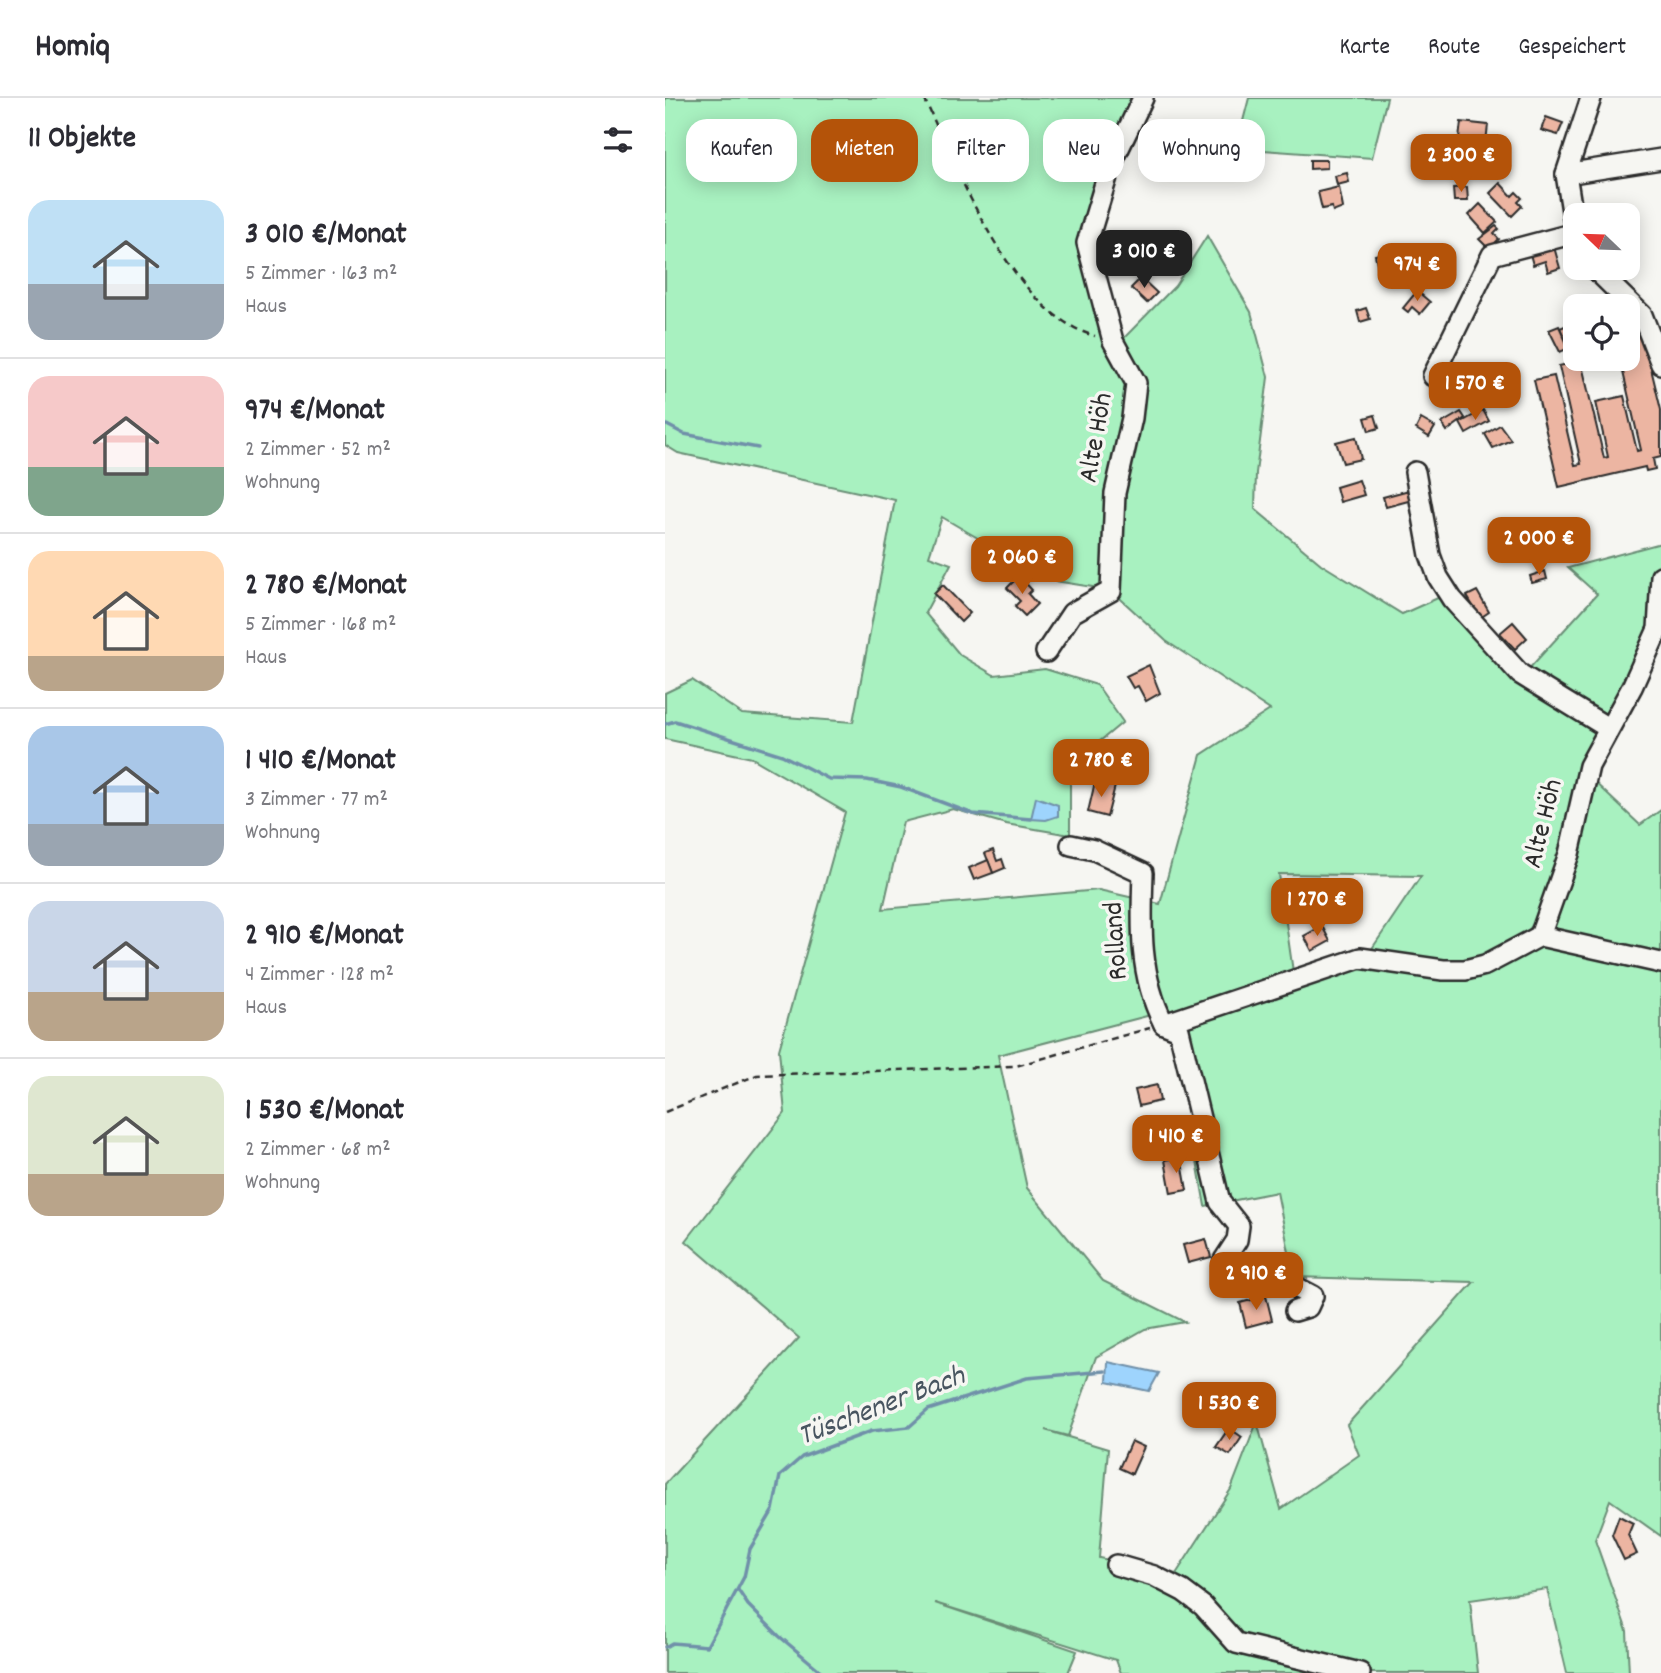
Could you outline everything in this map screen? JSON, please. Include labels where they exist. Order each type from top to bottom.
[{"type":"lane","name":"Alte Höh","points":[[1046,652],[1072,613],[1111,591],[1115,493],[1132,418],[1136,383],[1113,341],[1087,243],[1111,167],[1143,98]]},
{"type":"lane","points":[[1570,203],[1566,174],[1591,98]]},
{"type":"lane","points":[[1566,174],[1661,159]]},
{"type":"lane","points":[[1433,376],[1492,255],[1563,235]]},
{"type":"lane","points":[[1606,280],[1642,315],[1661,365]]},
{"type":"lane","points":[[1415,472],[1430,555],[1438,577],[1452,599],[1520,674],[1608,728]]},
{"type":"lane","name":"Alte Höh","points":[[1540,936],[1569,854],[1589,766],[1655,638],[1660,612],[1661,576]]},
{"type":"lane","name":"Rolland","points":[[1070,845],[1094,850],[1143,873],[1143,962],[1148,986],[1164,1024],[1179,1030],[1220,1202],[1239,1226],[1237,1240],[1224,1260],[1225,1266],[1229,1270],[1292,1285],[1313,1296],[1308,1307],[1295,1311]]},
{"type":"lane","points":[[1164,1024],[1360,958],[1465,971],[1485,965],[1540,936],[1661,963]]},
{"type":"lane","points":[[1116,1565],[1154,1576],[1183,1591],[1203,1606],[1236,1643],[1360,1673]]},
{"type":"path","points":[[924,98],[987,230],[1019,275],[1051,313],[1082,332],[1113,341]]},
{"type":"path","points":[[665,1112],[757,1075],[1016,1066],[1164,1024]]},
{"type":"green space","points":[[665,98],[1148,98],[1124,149],[1124,119],[1043,119],[1043,182],[1108,182],[1079,244],[1123,339],[1175,286],[1207,236],[1251,312],[1268,377],[1256,473],[1255,509],[1321,564],[1402,614],[1440,597],[1517,682],[1597,594],[1568,568],[1661,543],[1661,639],[1590,778],[1640,825],[1661,810],[1661,1536],[1610,1500],[1595,1540],[1627,1631],[1629,1673],[1567,1673],[1547,1589],[1470,1600],[1478,1673],[1121,1673],[1116,1660],[935,1603],[1077,1651],[1068,1673],[665,1673],[665,1484],[799,1338],[686,1241],[785,1113],[779,1050],[845,812],[752,758],[665,739],[665,693],[692,680],[742,714],[853,722],[895,500],[678,453],[665,445]],"holes":[[[942,517],[1049,580],[1111,590],[1166,641],[1270,710],[1201,755],[1160,904],[1099,890],[883,909],[903,822],[953,809],[1006,824],[1070,835],[1070,766],[1123,722],[1097,685],[1045,669],[994,675],[960,655],[925,613],[951,564],[929,556]],[[1560,863],[1553,906],[1544,935],[1523,956],[1483,975],[1480,956],[1524,936],[1543,911]],[[1279,874],[1421,876],[1369,953],[1294,979]],[[1166,1011],[1174,1031],[1205,1206],[1277,1192],[1294,1277],[1474,1282],[1347,1425],[1359,1455],[1281,1509],[1257,1422],[1231,1489],[1176,1574],[1099,1558],[1108,1449],[1045,1430],[1068,1436],[1096,1357],[1145,1329],[1185,1322],[1103,1281],[1027,1188],[998,1055]]]},
{"type":"green space","points":[[1249,98],[1387,98],[1372,158],[1265,150],[1265,119],[1244,119]]},
{"type":"water","points":[[1036,797],[1058,805],[1058,816],[1046,820],[1031,819]]},
{"type":"water","points":[[1108,1362],[1159,1373],[1149,1391],[1107,1382]]},
{"type":"building","points":[[1546,117],[1563,123],[1558,135],[1541,130]]},
{"type":"building","points":[[1461,122],[1488,125],[1486,142],[1459,139]]},
{"type":"building","points":[[1310,160],[1327,160],[1327,168],[1310,169]]},
{"type":"building","points":[[1347,173],[1349,182],[1337,185],[1335,176]]},
{"type":"building","points":[[1500,183],[1512,196],[1516,192],[1522,198],[1518,202],[1522,206],[1512,216],[1490,193]]},
{"type":"building","points":[[1339,187],[1343,208],[1333,212],[1332,207],[1322,209],[1318,192]]},
{"type":"building","points":[[1467,187],[1468,201],[1454,201],[1453,188]]},
{"type":"building","points":[[1480,204],[1497,222],[1485,233],[1469,215]]},
{"type":"building","points":[[1496,226],[1499,229],[1494,234],[1499,239],[1489,249],[1479,239]]},
{"type":"building","points":[[1554,247],[1560,268],[1548,272],[1545,261],[1533,265],[1530,254]]},
{"type":"building","points":[[1396,250],[1400,266],[1379,271],[1375,255]]},
{"type":"building","points":[[1141,278],[1157,293],[1147,303],[1131,288]]},
{"type":"building","points":[[1417,291],[1430,302],[1420,314],[1412,307],[1408,312],[1403,308]]},
{"type":"building","points":[[1366,308],[1370,319],[1360,322],[1357,311]]},
{"type":"building","points":[[1559,326],[1563,335],[1563,351],[1560,352],[1549,330]]},
{"type":"building","points":[[1640,327],[1661,410],[1661,457],[1653,459],[1655,469],[1646,471],[1645,467],[1559,487],[1534,380],[1554,376],[1575,465],[1581,464],[1559,366],[1563,365],[1563,371],[1583,371],[1604,458],[1608,457],[1596,402],[1624,396],[1637,451],[1641,450],[1623,371],[1640,371]]},
{"type":"building","points":[[1471,367],[1479,375],[1471,383],[1463,375]]},
{"type":"building","points":[[1483,410],[1489,421],[1466,434],[1460,423]]},
{"type":"building","points":[[1461,412],[1465,418],[1447,431],[1442,423]]},
{"type":"building","points":[[1375,415],[1379,428],[1369,431],[1365,418]]},
{"type":"building","points":[[1421,419],[1435,427],[1429,437],[1416,429]]},
{"type":"building","points":[[1500,425],[1511,440],[1493,448],[1485,434]]},
{"type":"building","points":[[1356,437],[1361,459],[1343,463],[1336,442]]},
{"type":"building","points":[[1359,480],[1364,495],[1340,502],[1336,487]]},
{"type":"building","points":[[1409,490],[1412,500],[1386,507],[1383,497]]},
{"type":"building","points":[[1545,571],[1547,579],[1532,583],[1530,576]]},
{"type":"building","points":[[1019,576],[1032,590],[1028,594],[1037,604],[1025,616],[1015,606],[1020,601],[1007,588]]},
{"type":"building","points":[[943,585],[970,613],[961,622],[934,594]]},
{"type":"building","points":[[1477,591],[1489,612],[1480,618],[1467,596]]},
{"type":"building","points":[[1513,622],[1527,638],[1515,649],[1500,633]]},
{"type":"building","points":[[1149,665],[1160,693],[1146,701],[1138,686],[1133,688],[1126,676]]},
{"type":"building","points":[[1095,782],[1115,786],[1107,817],[1088,812]]},
{"type":"building","points":[[993,850],[997,861],[1002,859],[1005,868],[993,873],[985,853]]},
{"type":"building","points":[[988,860],[993,873],[974,880],[969,868]]},
{"type":"building","points":[[1322,926],[1330,941],[1312,951],[1304,936]]},
{"type":"building","points":[[1157,1085],[1160,1101],[1139,1106],[1135,1090]]},
{"type":"building","points":[[1181,1157],[1187,1190],[1171,1193],[1165,1160]]},
{"type":"building","points":[[1206,1239],[1211,1257],[1188,1263],[1183,1245]]},
{"type":"building","points":[[1266,1296],[1272,1320],[1246,1327],[1240,1303]]},
{"type":"building","points":[[1229,1428],[1242,1437],[1230,1455],[1216,1447]]},
{"type":"building","points":[[1131,1441],[1144,1447],[1132,1474],[1119,1468]]},
{"type":"building","points":[[1619,1516],[1633,1523],[1628,1535],[1637,1554],[1624,1560],[1612,1535]]},
{"type":"waterway","points":[[665,424],[684,434],[758,448]]},
{"type":"waterway","points":[[665,724],[675,721],[782,755],[829,779],[867,780],[901,787],[973,814],[1031,819]]},
{"type":"waterway","name":"Tüschener Bach","points":[[665,1647],[672,1643],[707,1646],[744,1577],[750,1549],[773,1510],[780,1476],[802,1457],[872,1431],[909,1427],[928,1410],[1027,1378],[1105,1371]]},
{"type":"waterway","points":[[738,1590],[748,1605],[779,1636],[823,1673]]}]
